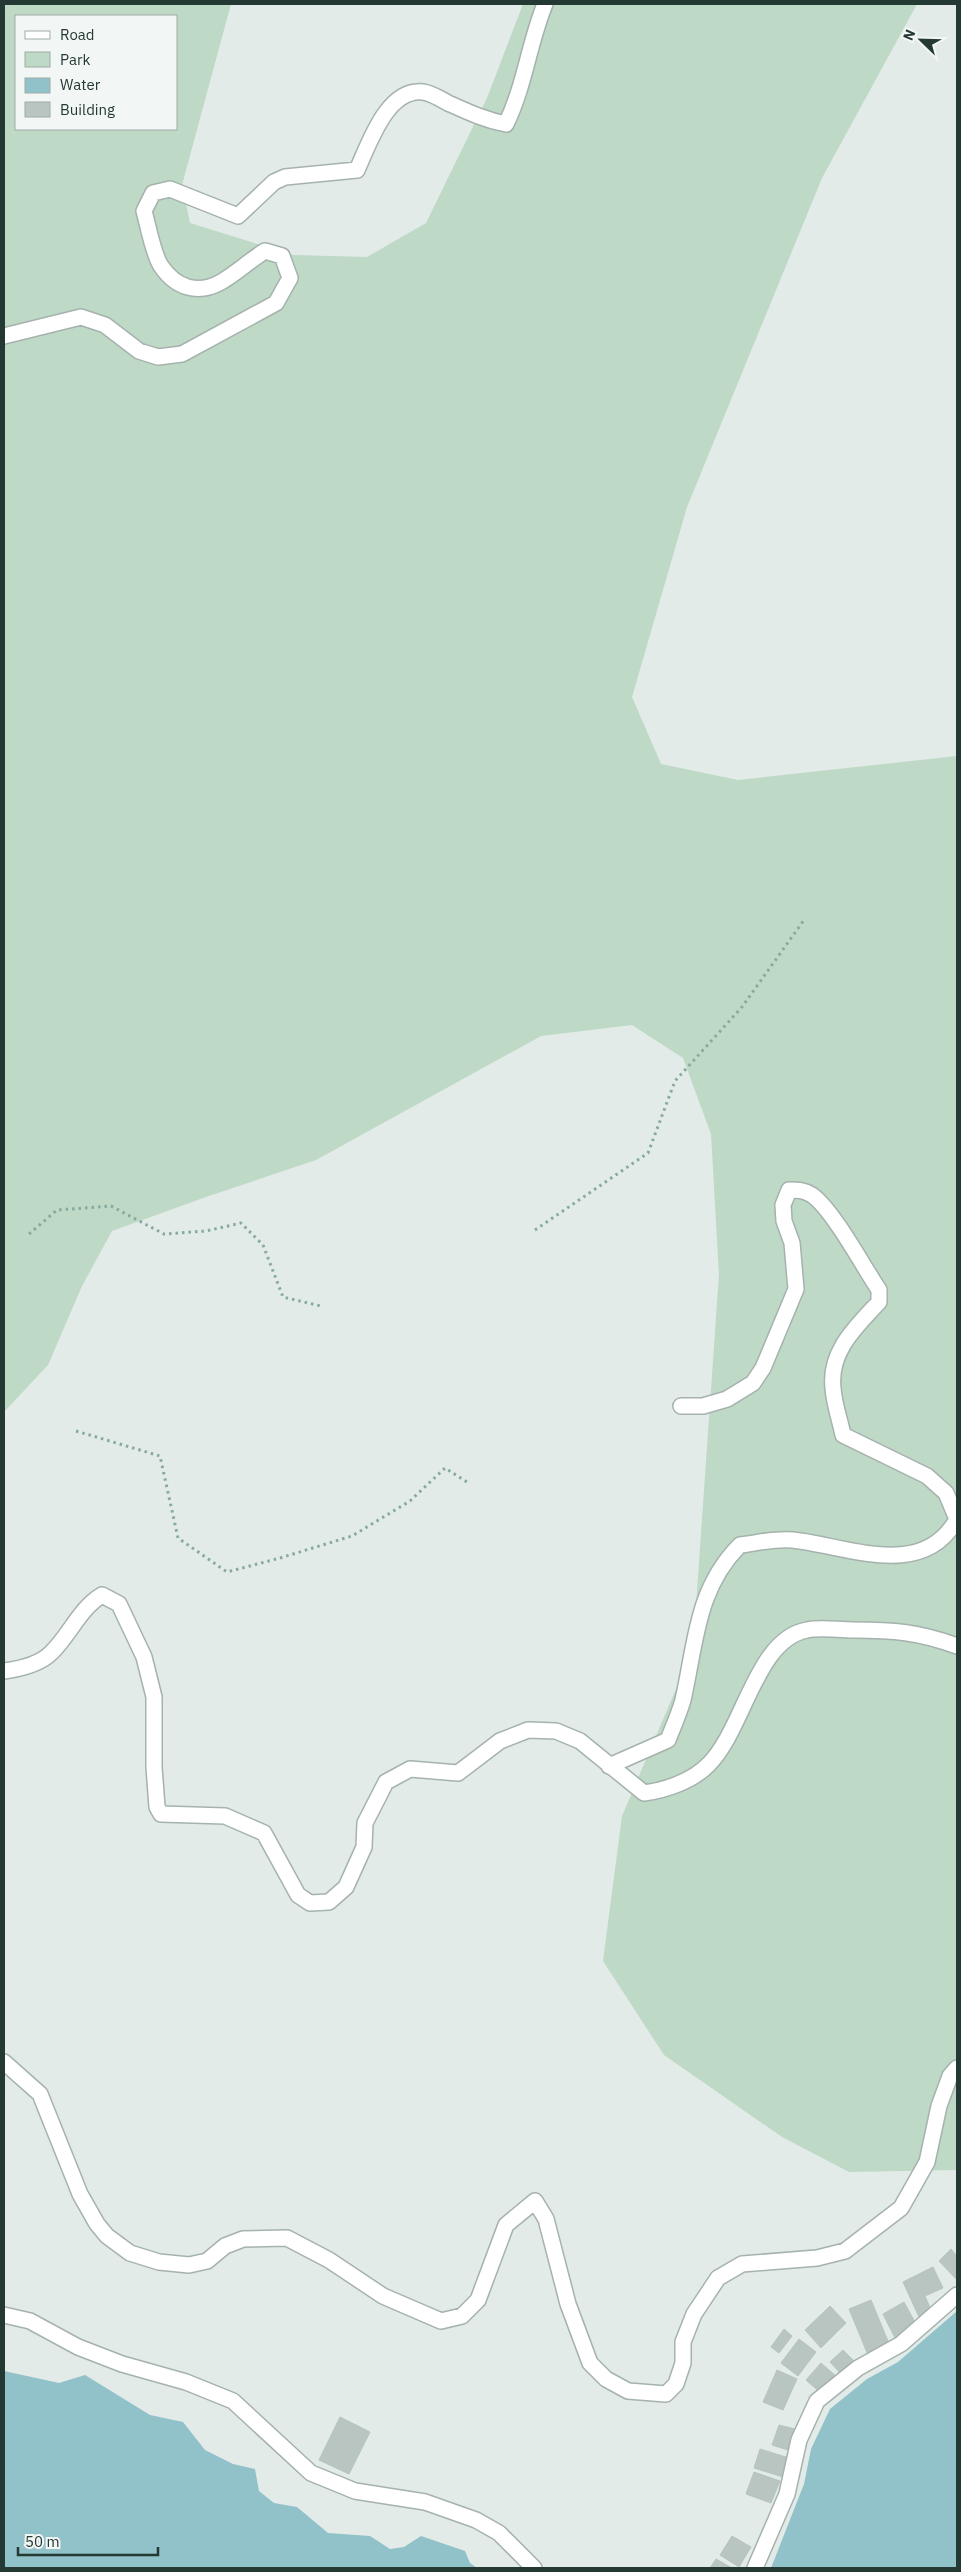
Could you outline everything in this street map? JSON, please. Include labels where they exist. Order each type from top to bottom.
[{"type":"street","points":[[4,336],[81,317],[105,325],[139,351],[158,357],[182,354],[276,303],[290,278],[282,256],[266,251],[248,260],[222,282],[204,289],[192,290],[172,278],[160,265],[144,210],[153,193],[170,189],[238,216],[274,182],[285,177],[357,170],[381,117],[395,102],[412,93],[424,92],[485,120],[506,124],[518,100],[539,19],[546,4]]},
{"type":"street","points":[[609,1766],[668,1740],[682,1702],[692,1642],[706,1597],[723,1562],[740,1544],[791,1540],[872,1555],[900,1556],[928,1548],[950,1532],[957,1519],[946,1493],[926,1476],[844,1434],[833,1388],[834,1362],[846,1337],[879,1302],[879,1290],[834,1222],[812,1195],[800,1189],[790,1190],[783,1205],[784,1221],[792,1244],[796,1289],[763,1368],[753,1383],[727,1399],[704,1406],[680,1406]]},
{"type":"street","points":[[4,1671],[21,1669],[50,1654],[89,1603],[102,1595],[119,1604],[144,1657],[154,1697],[154,1768],[157,1807],[161,1814],[225,1816],[264,1833],[298,1895],[310,1903],[329,1902],[346,1887],[364,1847],[365,1822],[386,1782],[410,1770],[458,1773],[500,1741],[528,1730],[556,1731],[580,1741],[644,1793],[664,1790],[709,1765],[731,1735],[762,1666],[780,1643],[806,1630],[892,1630],[926,1635],[957,1646]]},
{"type":"street","points":[[4,2062],[40,2094],[80,2194],[97,2224],[107,2236],[130,2253],[159,2262],[189,2265],[207,2261],[225,2246],[243,2239],[287,2238],[329,2260],[383,2296],[441,2320],[462,2316],[478,2300],[506,2225],[535,2201],[546,2219],[568,2304],[590,2363],[606,2379],[628,2390],[666,2394],[676,2384],[683,2363],[683,2342],[694,2314],[718,2278],[742,2264],[817,2258],[845,2251],[901,2208],[927,2162],[938,2106],[950,2076],[957,2068]]},
{"type":"street","points":[[755,2568],[787,2494],[799,2440],[818,2401],[858,2368],[900,2344],[957,2295]]},
{"type":"street","points":[[4,2315],[30,2321],[78,2347],[122,2364],[186,2382],[233,2402],[311,2473],[355,2491],[425,2502],[476,2520],[499,2533],[534,2568]]},
{"type":"path","points":[[535,1230],[648,1153],[675,1081],[742,1007],[804,920]]},
{"type":"path","points":[[29,1234],[57,1210],[110,1206],[164,1234],[206,1231],[241,1223],[263,1245],[283,1297],[321,1306]]},
{"type":"path","points":[[76,1431],[160,1456],[178,1538],[227,1572],[352,1536],[410,1502],[445,1468],[467,1482]]},
{"type":"green space","points":[[4,4],[231,4],[182,185],[190,223],[293,255],[367,257],[426,223],[487,98],[523,4],[917,4],[822,178],[687,507],[632,697],[661,764],[738,780],[957,756],[957,2170],[849,2172],[782,2137],[664,2055],[603,1961],[622,1816],[693,1649],[719,1274],[711,1134],[683,1058],[632,1025],[541,1036],[316,1160],[112,1231],[82,1286],[48,1365],[4,1412]]},
{"type":"water","points":[[957,2311],[957,2568],[771,2568],[804,2484],[811,2449],[830,2409],[867,2379],[898,2362]]},
{"type":"water","points":[[4,2371],[59,2383],[85,2375],[150,2415],[183,2422],[205,2450],[233,2464],[255,2469],[259,2491],[274,2503],[297,2507],[328,2533],[370,2536],[390,2549],[404,2547],[421,2536],[465,2551],[470,2563],[477,2568],[4,2568]]},
{"type":"building","points":[[951,2249],[957,2256],[957,2280],[939,2261]]},
{"type":"building","points":[[933,2267],[943,2288],[925,2296],[932,2312],[919,2317],[903,2282]]},
{"type":"building","points":[[871,2300],[890,2346],[868,2355],[849,2309]]},
{"type":"building","points":[[904,2302],[917,2326],[895,2338],[883,2314]]},
{"type":"building","points":[[830,2306],[846,2323],[821,2348],[805,2330]]},
{"type":"building","points":[[784,2329],[792,2336],[779,2353],[771,2347]]},
{"type":"building","points":[[799,2339],[816,2352],[798,2376],[781,2363]]},
{"type":"building","points":[[843,2350],[856,2363],[843,2376],[830,2362]]},
{"type":"building","points":[[821,2363],[837,2377],[822,2394],[806,2380]]},
{"type":"building","points":[[777,2370],[797,2379],[783,2410],[763,2402]]},
{"type":"building","points":[[340,2417],[370,2432],[349,2474],[319,2460]]},
{"type":"building","points":[[779,2425],[795,2429],[788,2450],[772,2445]]},
{"type":"building","points":[[760,2449],[789,2458],[783,2477],[754,2468]]},
{"type":"building","points":[[754,2472],[780,2481],[771,2503],[746,2494]]},
{"type":"building","points":[[732,2536],[751,2547],[739,2567],[720,2555]]},
{"type":"building","points":[[716,2559],[732,2568],[710,2568]]}]
